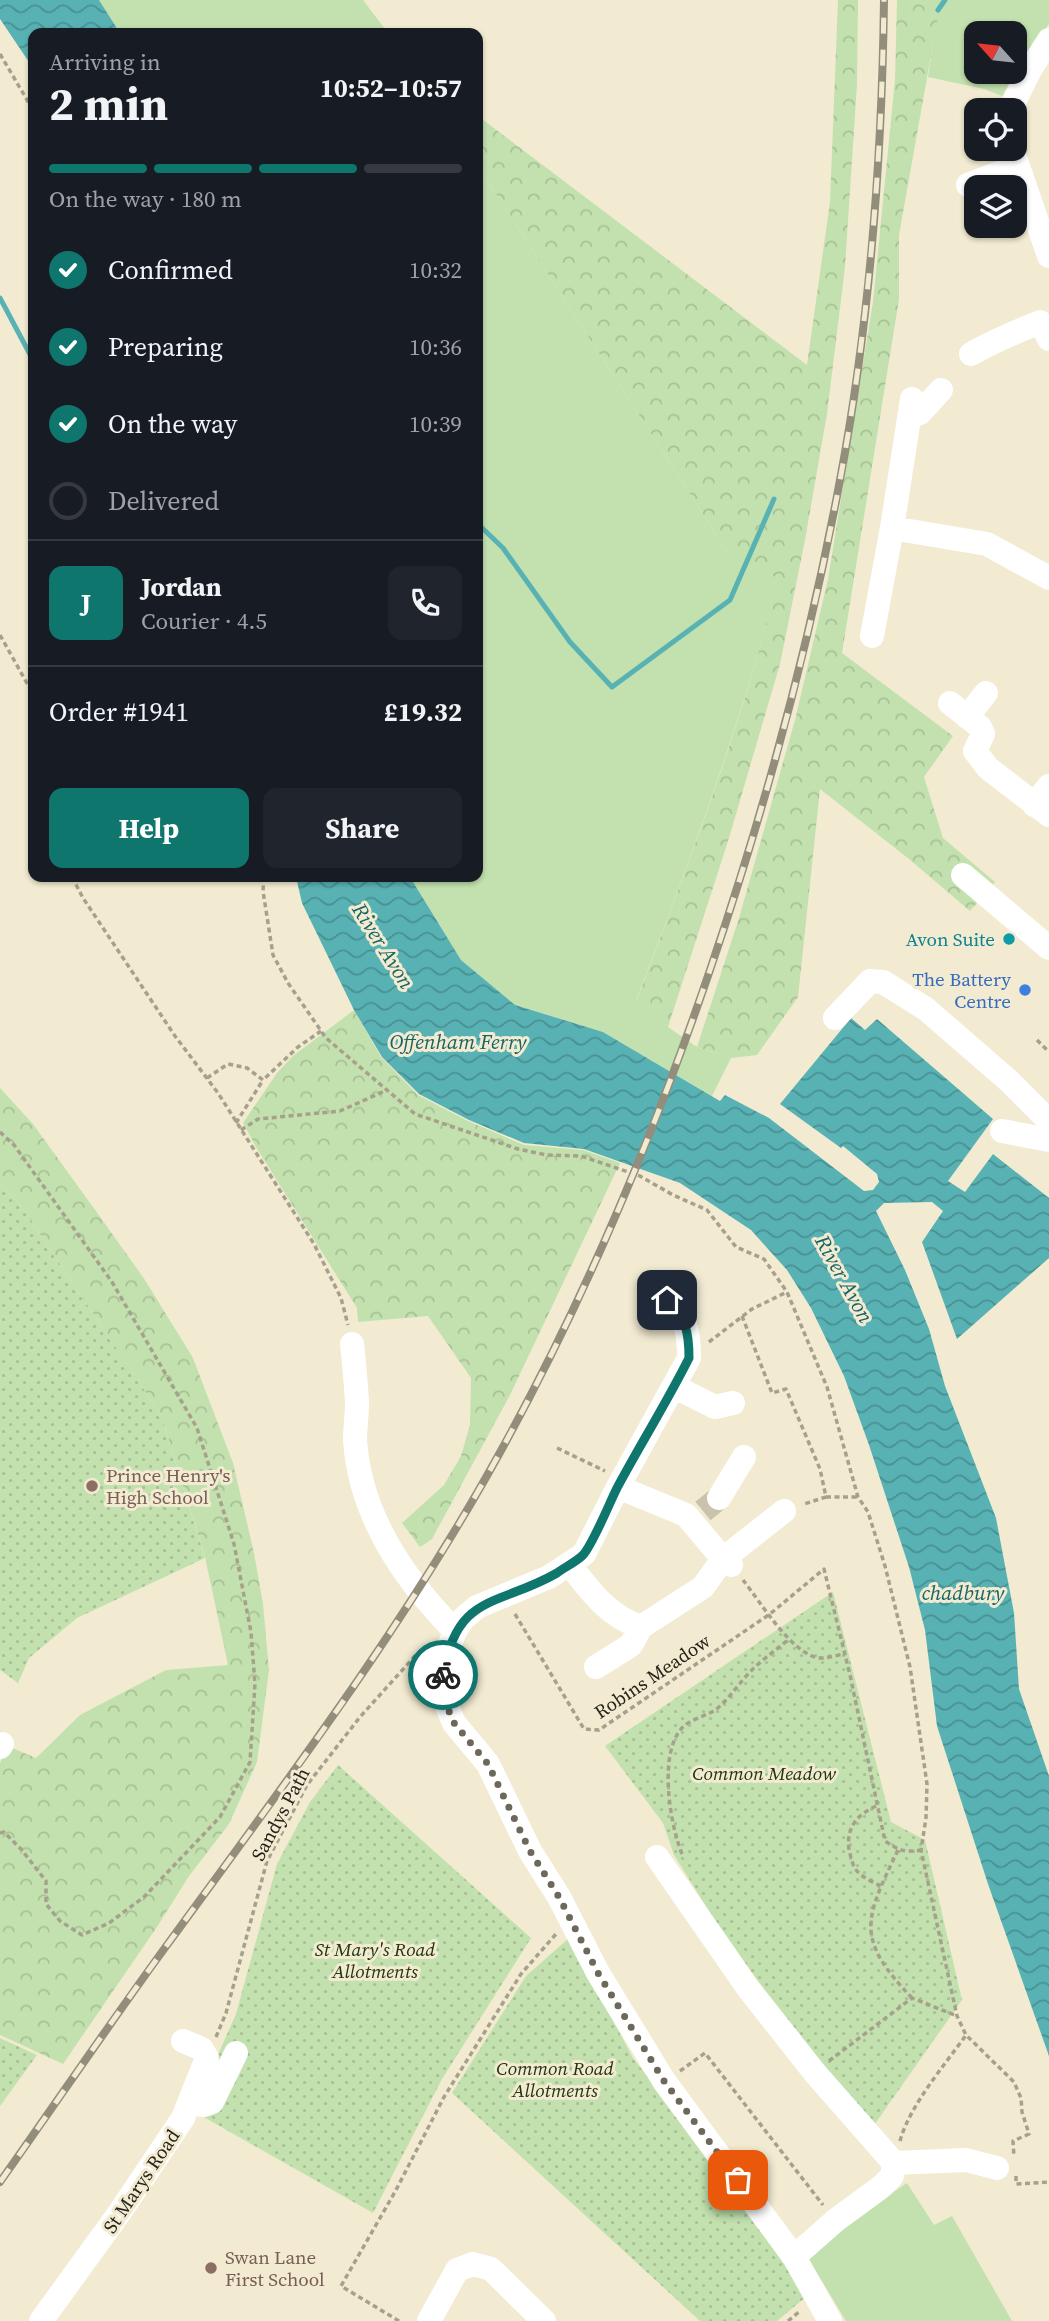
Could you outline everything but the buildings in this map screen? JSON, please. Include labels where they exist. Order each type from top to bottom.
[{"type":"street","points":[[1016,98],[1049,40]]},
{"type":"street","points":[[984,175],[1007,161]]},
{"type":"street","points":[[1015,161],[1049,256]]},
{"type":"street","points":[[971,354],[994,340],[1046,325]]},
{"type":"street","points":[[872,636],[911,408],[920,414],[940,390]]},
{"type":"street","points":[[892,528],[987,544],[1049,578]]},
{"type":"street","points":[[986,693],[959,710],[980,727],[983,734],[975,751],[988,768],[1037,799]]},
{"type":"street","points":[[963,875],[1049,948]]},
{"type":"street","points":[[835,1018],[870,981],[883,982],[926,1009],[1009,1081],[1049,1121]]},
{"type":"street","points":[[1002,1131],[1049,1140]]},
{"type":"street","points":[[653,1289],[680,1313],[689,1337],[689,1358],[675,1387],[620,1483],[584,1554],[549,1577],[477,1607],[464,1618],[455,1631],[446,1655],[443,1679],[445,1702],[454,1723],[488,1764],[530,1851],[559,1897],[598,1973],[664,2081],[794,2257],[831,2321]]},
{"type":"street","points":[[352,1344],[357,1402],[355,1441],[369,1506],[395,1559],[426,1601],[455,1631]]},
{"type":"street","points":[[675,1387],[715,1407],[733,1403]]},
{"type":"street","points":[[620,1483],[686,1515],[704,1510],[744,1457]]},
{"type":"street","points":[[704,1510],[727,1562]]},
{"type":"street","points":[[596,1667],[631,1644],[641,1627],[703,1587],[784,1511]]},
{"type":"street","points":[[570,1565],[594,1597],[626,1622],[641,1627]]},
{"type":"street","points":[[657,1857],[748,1988],[815,2073],[894,2163]]},
{"type":"street","points":[[183,2041],[202,2049],[207,2058]]},
{"type":"street","points":[[190,2103],[204,2105],[212,2102],[236,2053]]},
{"type":"street","name":"St Marys Road","points":[[41,2321],[183,2118],[207,2058]]},
{"type":"street","points":[[894,2163],[966,2160],[996,2168]]},
{"type":"street","points":[[794,2257],[835,2220],[892,2176],[894,2163]]},
{"type":"street","points":[[429,2321],[457,2270],[473,2264],[491,2269],[544,2321]]},
{"type":"path","points":[[0,54],[28,102]]},
{"type":"path","points":[[0,635],[28,685]]},
{"type":"path","points":[[75,882],[167,1024],[207,1078],[314,1244],[341,1298],[352,1344]]},
{"type":"path","points":[[236,1123],[263,1080],[298,1047],[321,1031]]},
{"type":"path","points":[[1037,1040],[1049,1052]]},
{"type":"path","points":[[207,1078],[228,1064],[247,1068],[263,1080]]},
{"type":"path","points":[[241,1130],[258,1119],[340,1111],[387,1090]]},
{"type":"path","points":[[0,1132],[14,1145],[112,1282],[197,1428],[234,1544],[251,1632],[255,1684],[250,1762],[220,1816],[144,1897],[109,1923],[82,1935],[60,1921],[46,1904],[46,1881],[21,1849],[4,1832],[0,1833]]},
{"type":"path","points":[[689,1358],[742,1316],[787,1292]]},
{"type":"path","points":[[742,1316],[772,1393],[786,1389],[820,1469],[827,1497]]},
{"type":"path","points":[[556,1448],[620,1483]]},
{"type":"path","points":[[784,1511],[827,1497],[858,1497]]},
{"type":"path","points":[[727,1562],[789,1639],[803,1651],[819,1658],[844,1654],[885,1841],[898,1850],[921,1850]]},
{"type":"path","name":"Robins Meadow","points":[[503,1595],[584,1729],[599,1730],[770,1614],[824,1569],[844,1654]]},
{"type":"path","name":"Sandys Path","points":[[207,2058],[226,2013],[267,1861],[307,1785],[360,1717],[415,1656],[455,1631]]},
{"type":"path","points":[[683,1856],[678,1844],[668,1788],[673,1743],[682,1727],[717,1709],[746,1676],[789,1639]]},
{"type":"path","points":[[876,1806],[858,1816],[850,1828],[849,1846],[852,1861],[858,1871],[881,1886]]},
{"type":"path","points":[[898,1850],[872,1912],[871,1932],[875,1953],[889,1974],[912,1998],[957,2016]]},
{"type":"path","points":[[399,2321],[341,2286],[396,2190],[444,2097],[521,1975],[556,1935]]},
{"type":"path","points":[[828,2062],[912,1998]]},
{"type":"path","points":[[894,2163],[903,2129],[966,2035]]},
{"type":"path","points":[[664,2081],[705,2053],[835,2220]]},
{"type":"green space","points":[[99,0],[363,0],[384,28],[117,28]]},
{"type":"green space","points":[[838,0],[858,0],[857,84],[845,267],[827,414],[805,540],[780,664],[729,838],[668,1027],[636,1002],[732,739],[778,578],[734,562],[483,174],[483,120],[807,365],[830,202]]},
{"type":"green space","points":[[897,0],[944,0],[938,16],[899,235],[899,299],[842,653],[953,736],[924,777],[943,838],[995,882],[970,911],[820,789],[798,997],[757,1055],[731,1058],[697,1047],[739,918],[795,720],[828,579],[873,302],[895,80]]},
{"type":"green space","points":[[942,0],[1049,0],[1049,24],[1027,54],[1027,21],[964,21],[964,84],[1009,84],[1002,96],[984,89],[928,77],[938,10]]},
{"type":"green space","points":[[483,174],[734,562],[779,578],[749,685],[695,844],[636,1001],[697,1047],[731,1058],[712,1096],[603,1032],[515,1005],[461,960],[413,882],[483,882]]},
{"type":"green space","points":[[354,1010],[381,1057],[418,1095],[468,1121],[524,1145],[583,1150],[620,1163],[510,1395],[432,1539],[420,1547],[402,1523],[444,1485],[461,1456],[470,1425],[471,1378],[428,1316],[358,1322],[357,1308],[243,1123],[277,1073],[293,1056]]},
{"type":"green space","points":[[0,1088],[33,1124],[98,1214],[145,1280],[193,1358],[233,1463],[263,1604],[269,1670],[257,1762],[229,1824],[189,1876],[63,2064],[0,2035],[0,1763],[8,1746],[36,1758],[80,1715],[166,1670],[228,1665],[205,1557],[161,1415],[19,1203],[0,1185]]},
{"type":"green space","name":"Prince Henry's High School","points":[[0,1185],[19,1203],[161,1415],[205,1558],[77,1618],[29,1658],[18,1683],[0,1670]]},
{"type":"green space","name":"Common Meadow","points":[[833,1592],[891,1822],[925,1840],[962,2000],[872,2128],[757,1988],[674,1855],[663,1823],[605,1746]]},
{"type":"green space","name":"St Mary's Road Allotments","points":[[338,1765],[531,1938],[442,2079],[373,2213],[193,2111],[236,2014],[277,1864],[310,1802]]},
{"type":"green space","name":"Common Road Allotments","points":[[569,1938],[633,2058],[693,2136],[807,2296],[777,2321],[700,2321],[452,2093],[526,1976]]},
{"type":"green space","points":[[0,2038],[37,2055],[0,2106]]},
{"type":"green space","points":[[907,2183],[934,2225],[952,2216],[1012,2321],[846,2321],[805,2253]]},
{"type":"water","points":[[0,0],[99,0],[117,28],[28,28],[28,61],[0,19]]},
{"type":"water","points":[[297,882],[413,882],[461,960],[515,1005],[603,1032],[720,1101],[725,1095],[769,1118],[864,1191],[873,1190],[879,1182],[877,1174],[843,1146],[841,1148],[780,1104],[851,1018],[865,1030],[877,1019],[993,1119],[948,1181],[965,1192],[993,1154],[1049,1198],[1049,1258],[957,1339],[922,1242],[943,1211],[932,1202],[884,1203],[876,1211],[905,1270],[929,1329],[945,1386],[996,1518],[1014,1613],[1019,1689],[1049,1776],[1049,2056],[988,1884],[937,1726],[925,1630],[909,1567],[869,1445],[844,1376],[811,1308],[787,1270],[751,1230],[680,1183],[584,1149],[524,1143],[469,1120],[419,1094],[382,1057],[354,1010],[302,903]]},
{"type":"waterway","points":[[938,10],[945,0]]},
{"type":"waterway","points":[[0,298],[28,351]]},
{"type":"waterway","points":[[483,529],[503,548],[570,642],[612,687],[730,600],[774,499]]},
{"type":"tunnel","points":[[703,1511],[719,1498]]},
{"type":"railway","points":[[0,2182],[340,1705],[423,1583],[498,1456],[529,1397],[588,1278],[641,1156],[710,970],[749,849],[800,666],[828,542],[850,422],[866,302],[877,180],[884,0]]},
{"type":"way so far","points":[[443,1675],[445,1702],[454,1723],[488,1764],[530,1851],[559,1897],[598,1973],[664,2081],[738,2180]]},
{"type":"place","name":"Avon Suite","points":[[1009,939]]},
{"type":"place","name":"The Battery Centre","points":[[1025,990]]},
{"type":"place","name":"Prince Henry's High School","points":[[92,1486]]},
{"type":"place","name":"Swan Lane First School","points":[[211,2268]]},
{"type":"route","points":[[443,1675],[446,1655],[455,1631],[464,1618],[477,1607],[549,1577],[584,1554],[689,1358],[689,1337],[680,1313],[667,1300]]},
{"type":"water label","name":"River Avon","points":[[383,946]]},
{"type":"water label","name":"Offenham Ferry","points":[[458,1042]]},
{"type":"water label","name":"River Avon","points":[[844,1279]]},
{"type":"water label","name":"chadbury","points":[[963,1593]]}]
